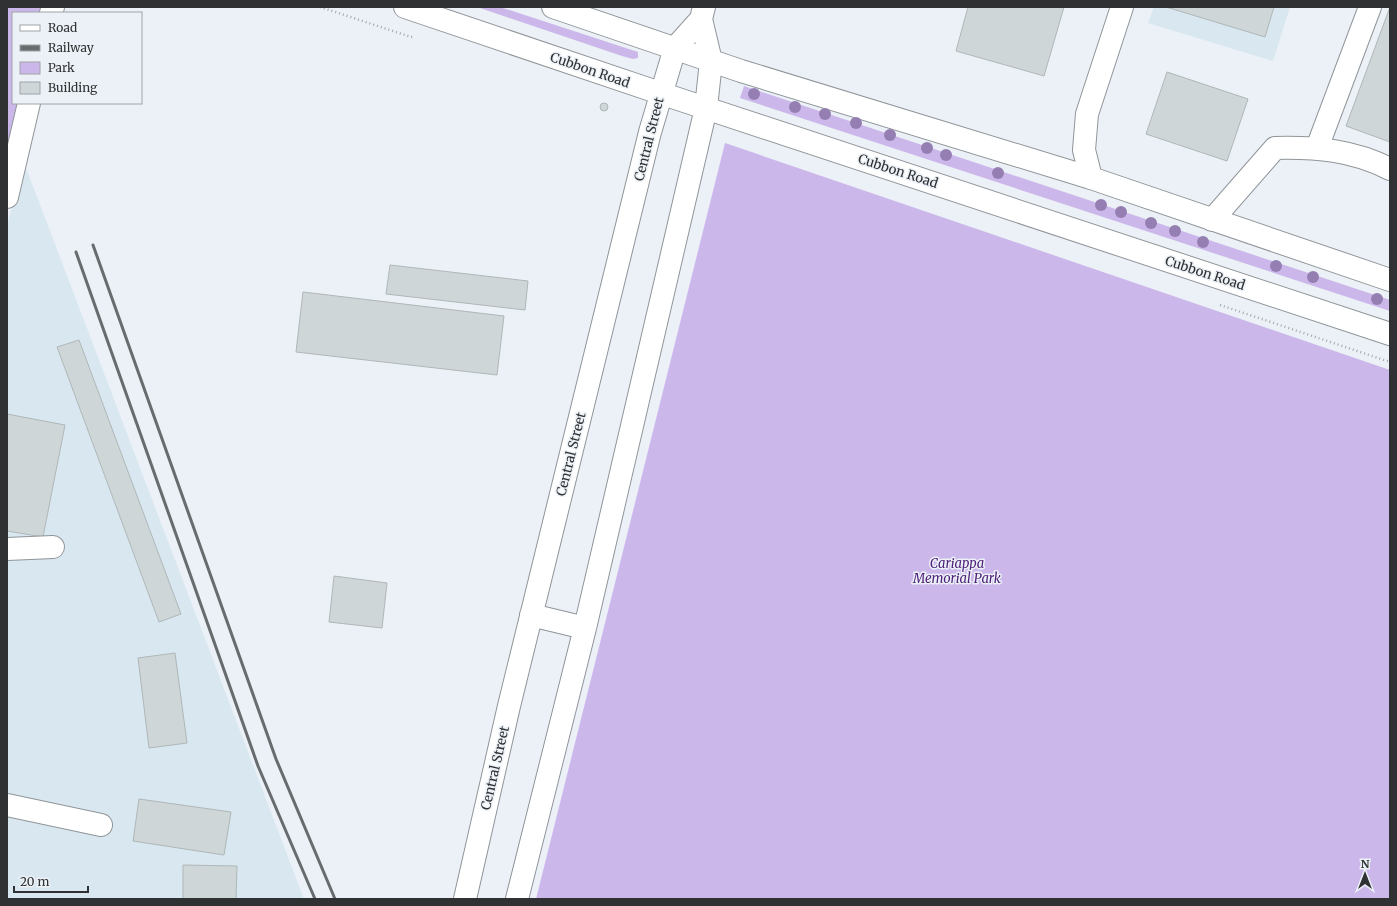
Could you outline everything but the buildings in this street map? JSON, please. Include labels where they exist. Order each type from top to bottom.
[{"type":"main road","name":"Cubbon Road","points":[[405,7],[660,93],[1390,334]]},
{"type":"main road","points":[[553,7],[711,61],[1091,178],[1390,280]]},
{"type":"main road","points":[[1091,178],[1084,150],[1087,114],[1122,7]]},
{"type":"main road","points":[[1317,148],[1370,7]]},
{"type":"main road","name":"Central Street","points":[[465,899],[531,615],[660,93],[675,48],[703,13]]},
{"type":"main road","name":"Central Street","points":[[517,899],[585,628],[706,108],[711,61],[703,13]]},
{"type":"main road","points":[[7,197],[30,104]]},
{"type":"main road","points":[[1212,220],[1276,148],[1304,147],[1333,150],[1361,157],[1390,169]]},
{"type":"main road","points":[[7,549],[53,547]]},
{"type":"main road","points":[[531,615],[585,628]]},
{"type":"main road","points":[[7,805],[101,825]]},
{"type":"path","points":[[320,7],[411,37]]},
{"type":"shaded area","points":[[1154,7],[1290,7],[1273,61],[1148,23]]},
{"type":"shaded area","points":[[23,160],[304,899],[7,899],[7,227]]},
{"type":"green space","points":[[7,7],[45,7],[43,12],[12,12],[12,104],[22,104],[7,165]]},
{"type":"green space","points":[[477,7],[500,7],[638,52],[638,58],[633,59],[622,56]]},
{"type":"green space","points":[[744,86],[1390,300],[1390,311],[740,98]]},
{"type":"green space","name":"Cariappa Memorial Park","points":[[725,143],[1390,370],[1390,899],[536,899]]},
{"type":"railway","points":[[93,245],[276,759],[335,899]]},
{"type":"railway","points":[[76,252],[258,766],[315,899]]}]
